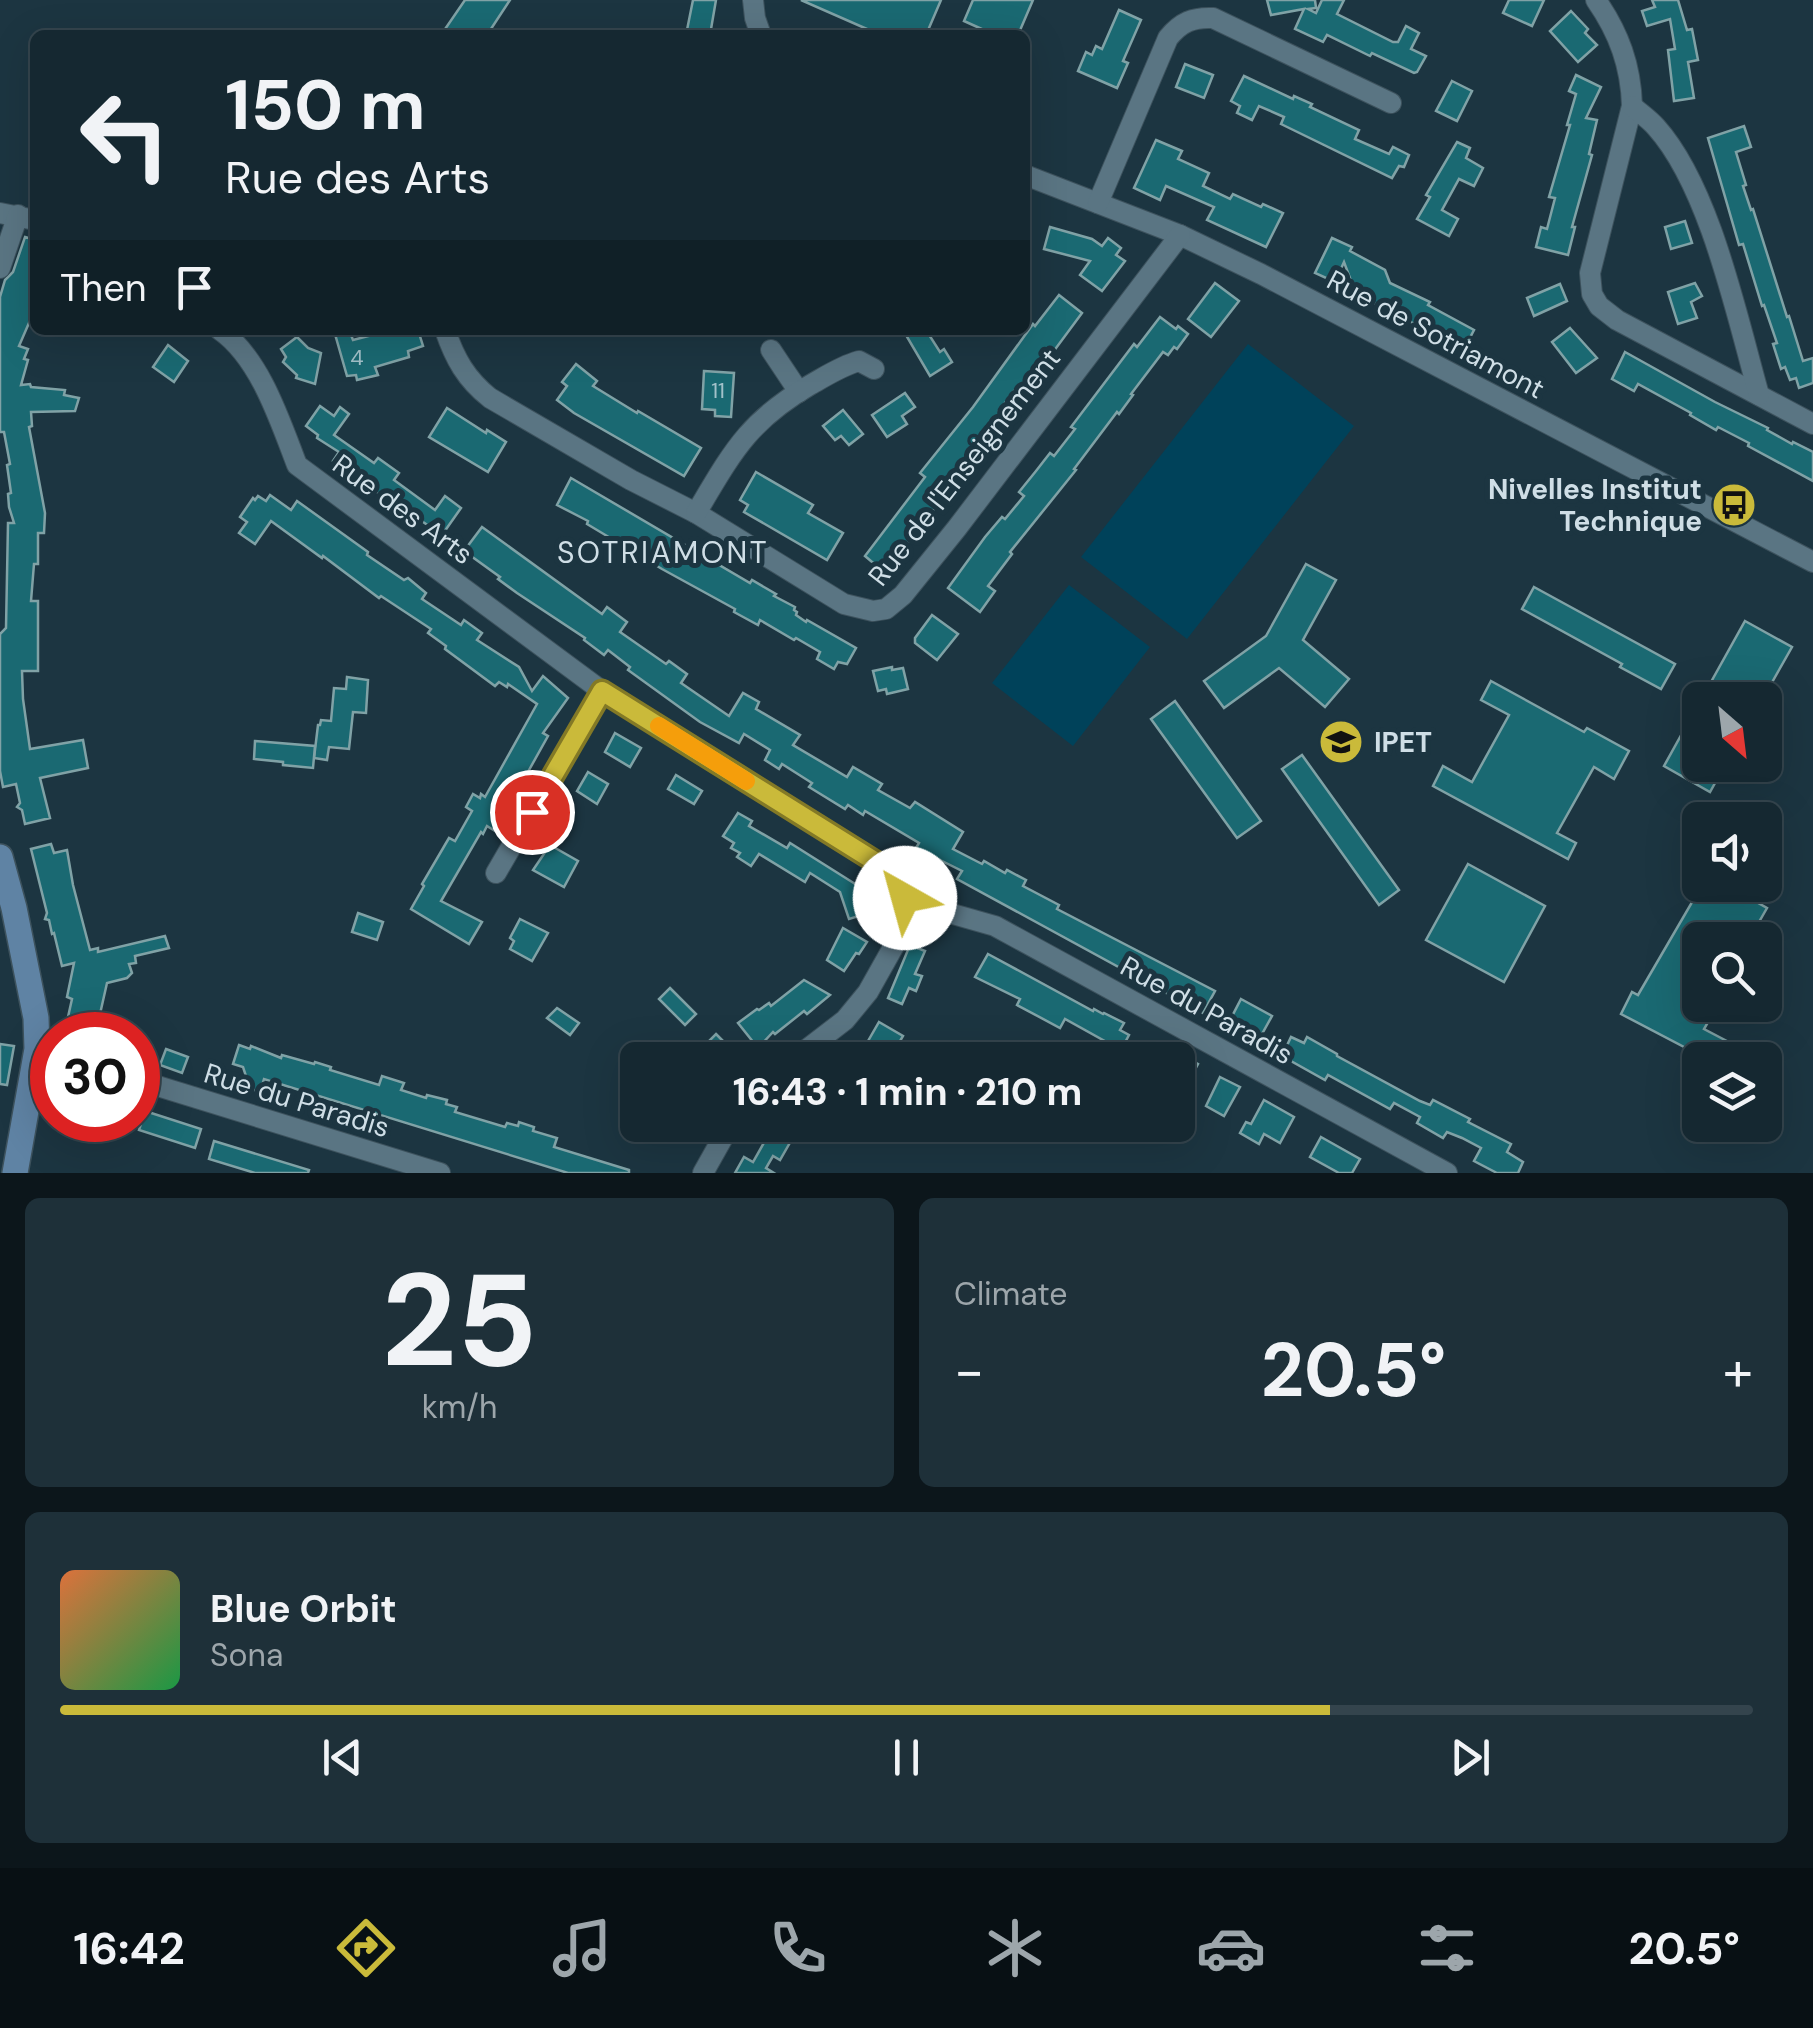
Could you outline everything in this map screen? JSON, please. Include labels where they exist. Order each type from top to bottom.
[{"type":"main road","points":[[2,869],[35,1012]]},
{"type":"main road","points":[[15,1173],[30,1110]]},
{"type":"street","points":[[754,0],[759,30]]},
{"type":"street","points":[[1596,0],[1611,22],[1632,84],[1632,106],[1590,272],[1592,294],[1598,306],[1617,320],[1813,424]]},
{"type":"street","points":[[1098,203],[1168,38],[1176,27],[1195,17],[1213,18],[1391,104]]},
{"type":"street","points":[[1632,106],[1654,124],[1692,185],[1729,287],[1759,395]]},
{"type":"street","name":"Rue de Sotriamont","points":[[1030,177],[1180,234],[1813,562]]},
{"type":"street","points":[[0,268],[12,216]]},
{"type":"street","name":"Rue de l'Enseignement","points":[[447,335],[463,371],[490,398],[696,513],[844,604],[873,611],[886,609],[903,595],[1180,234]]},
{"type":"street","name":"Rue des Arts","points":[[231,335],[266,392],[297,465],[602,691],[892,872],[909,894]]},
{"type":"street","points":[[772,350],[798,392]]},
{"type":"street","points":[[696,513],[734,449],[775,407],[845,365],[859,362],[874,369]]},
{"type":"street","points":[[496,873],[602,691]]},
{"type":"street","name":"Rue du Paradis","points":[[909,894],[926,892],[936,908],[995,926],[1447,1173]]},
{"type":"street","points":[[909,894],[903,904],[909,920],[927,921],[936,908]]},
{"type":"street","points":[[817,1042],[845,1020],[868,992],[909,920]]},
{"type":"street","name":"Rue du Paradis","points":[[160,1087],[440,1173]]},
{"type":"street","points":[[702,1173],[720,1142]]},
{"type":"shaded area","points":[[1248,344],[1354,426],[1187,639],[1081,557]]},
{"type":"shaded area","points":[[1069,585],[1150,647],[1073,746],[992,683]]},
{"type":"building","points":[[465,0],[510,0],[490,30],[444,30]]},
{"type":"building","points":[[693,0],[716,0],[711,30],[687,30]]},
{"type":"building","points":[[801,0],[941,0],[928,30],[867,29]]},
{"type":"building","points":[[973,0],[1033,0],[1020,30],[984,30],[964,21]]},
{"type":"building","points":[[1267,0],[1315,0],[1316,8],[1308,9],[1316,13],[1322,0],[1344,0],[1337,14],[1393,42],[1398,42],[1406,26],[1419,33],[1411,49],[1426,56],[1414,73],[1327,35],[1323,42],[1295,29],[1304,9],[1271,15]]},
{"type":"building","points":[[1509,0],[1544,0],[1532,26],[1503,13]]},
{"type":"building","points":[[1652,0],[1678,0],[1687,30],[1692,29],[1698,60],[1688,62],[1694,98],[1674,101],[1668,50],[1675,49],[1670,19],[1647,26],[1642,11],[1655,7]]},
{"type":"building","points":[[1119,10],[1141,20],[1123,61],[1128,63],[1117,88],[1078,71],[1086,52],[1092,55],[1096,46],[1102,49]]},
{"type":"building","points":[[1571,11],[1597,45],[1578,62],[1550,31]]},
{"type":"building","points":[[1185,64],[1213,75],[1204,98],[1176,87]]},
{"type":"building","points":[[1576,75],[1601,87],[1586,118],[1597,120],[1568,255],[1536,247],[1541,227],[1547,229],[1555,198],[1549,197],[1570,125],[1576,94],[1569,91]]},
{"type":"building","points":[[1244,76],[1312,104],[1310,107],[1359,130],[1355,139],[1389,154],[1393,147],[1409,155],[1404,167],[1399,166],[1392,178],[1281,124],[1284,117],[1259,106],[1252,120],[1237,113],[1240,106],[1231,101]]},
{"type":"building","points":[[1452,81],[1472,91],[1457,121],[1436,111]]},
{"type":"building","points":[[1744,126],[1751,147],[1736,152],[1746,185],[1743,186],[1803,361],[1813,358],[1813,383],[1799,388],[1796,378],[1790,380],[1785,367],[1781,369],[1773,344],[1777,343],[1743,244],[1739,245],[1708,138]]},
{"type":"building","points":[[1156,140],[1182,151],[1178,159],[1209,173],[1203,186],[1230,199],[1233,194],[1283,213],[1266,247],[1207,220],[1214,207],[1166,186],[1160,200],[1134,188]]},
{"type":"building","points":[[1457,142],[1470,148],[1466,158],[1483,168],[1474,186],[1459,179],[1442,210],[1458,219],[1449,236],[1417,219],[1430,197],[1426,195]]},
{"type":"building","points":[[1685,221],[1692,243],[1671,249],[1665,227]]},
{"type":"building","points":[[1050,227],[1092,239],[1102,246],[1108,238],[1121,248],[1116,255],[1125,261],[1102,291],[1080,275],[1090,261],[1044,249]]},
{"type":"building","points":[[25,237],[30,238],[30,321],[19,346],[28,349],[24,359],[28,360],[21,385],[65,390],[64,395],[79,398],[75,411],[31,412],[29,427],[45,513],[44,533],[38,533],[38,564],[34,564],[31,601],[38,601],[38,671],[22,671],[30,749],[83,740],[88,768],[40,778],[50,818],[25,824],[22,810],[17,807],[20,803],[16,784],[3,787],[0,771],[0,634],[6,628],[8,523],[14,523],[8,494],[10,464],[4,432],[0,432],[0,297],[5,280],[13,272]]},
{"type":"building","points":[[1332,238],[1385,270],[1390,283],[1474,330],[1464,349],[1356,294],[1344,262],[1335,282],[1315,273]]},
{"type":"building","points":[[1215,283],[1239,301],[1211,337],[1188,319]]},
{"type":"building","points":[[1695,283],[1702,296],[1691,302],[1697,318],[1678,324],[1668,292]]},
{"type":"building","points":[[1560,284],[1567,301],[1534,316],[1527,298]]},
{"type":"building","points":[[1059,295],[1082,313],[1045,363],[1041,361],[1025,382],[1029,385],[1021,396],[1014,391],[999,411],[1004,418],[885,573],[865,556],[925,477],[920,473]]},
{"type":"building","points":[[1160,317],[1188,334],[1177,349],[1174,347],[1168,355],[1163,352],[1010,552],[988,586],[995,591],[980,612],[948,588],[985,537],[1024,496],[1019,492],[1075,429],[1071,427],[1134,344],[1137,347]]},
{"type":"building","points":[[1570,328],[1597,358],[1576,373],[1552,342]]},
{"type":"building","points":[[335,335],[351,335],[353,340],[372,335],[420,335],[423,346],[408,351],[409,357],[375,367],[378,375],[357,380],[356,375],[347,376]]},
{"type":"building","points":[[906,335],[929,335],[952,362],[930,376]]},
{"type":"building","points":[[297,337],[308,348],[321,353],[315,384],[296,378],[283,362],[286,357],[281,349]]},
{"type":"building","points":[[168,345],[188,361],[174,382],[153,367]]},
{"type":"building","points":[[1625,352],[1813,452],[1813,481],[1638,384],[1634,391],[1612,379]]},
{"type":"building","points":[[576,364],[597,381],[593,386],[701,448],[684,476],[557,400],[567,386],[562,382]]},
{"type":"building","points":[[704,371],[734,373],[731,417],[715,416],[715,410],[702,409]]},
{"type":"building","points":[[905,393],[915,407],[902,416],[907,424],[887,437],[872,415]]},
{"type":"building","points":[[320,406],[334,416],[340,407],[349,414],[334,435],[374,463],[378,458],[399,473],[394,480],[435,510],[445,496],[461,508],[442,535],[333,461],[339,452],[306,426]]},
{"type":"building","points":[[447,408],[506,442],[488,472],[429,437]]},
{"type":"building","points":[[843,410],[863,434],[849,445],[841,436],[835,440],[823,426]]},
{"type":"building","points":[[756,472],[813,505],[808,513],[843,533],[827,560],[744,512],[748,505],[740,500]]},
{"type":"building","points":[[571,478],[750,583],[752,580],[776,594],[795,607],[796,615],[806,622],[856,648],[847,664],[838,662],[834,669],[817,659],[820,652],[760,620],[758,625],[734,612],[735,609],[557,505]]},
{"type":"building","points":[[270,495],[291,510],[297,501],[367,555],[404,580],[408,578],[426,593],[422,599],[461,625],[464,620],[482,633],[477,640],[519,667],[532,691],[543,676],[568,698],[543,733],[548,736],[495,831],[487,826],[481,832],[441,901],[482,922],[469,944],[411,909],[449,838],[455,841],[472,811],[466,807],[473,794],[485,797],[537,704],[508,684],[507,687],[499,682],[495,686],[445,649],[428,633],[431,629],[379,598],[271,521],[255,544],[239,533],[247,522],[240,517],[253,498],[258,496],[266,501]]},
{"type":"building","points":[[482,527],[602,614],[607,607],[627,622],[620,632],[687,674],[681,683],[729,716],[743,693],[759,702],[756,709],[800,735],[793,745],[847,777],[853,767],[882,784],[878,790],[910,808],[915,802],[963,832],[953,849],[1026,880],[1023,886],[1059,905],[1057,909],[1215,991],[1203,1013],[957,879],[962,871],[916,848],[919,843],[865,811],[863,815],[848,805],[845,809],[809,787],[812,783],[782,764],[779,769],[765,760],[770,750],[744,734],[739,743],[700,722],[628,670],[630,667],[608,650],[604,655],[464,551]]},
{"type":"building","points":[[1306,564],[1336,580],[1303,640],[1349,679],[1325,707],[1279,668],[1224,708],[1204,681],[1266,636]]},
{"type":"building","points":[[1534,587],[1675,664],[1661,689],[1522,609]]},
{"type":"building","points":[[932,615],[958,634],[937,660],[915,643]]},
{"type":"building","points":[[1745,621],[1792,647],[1772,682],[1711,682]]},
{"type":"building","points":[[903,668],[908,689],[887,694],[886,689],[878,691],[873,671]]},
{"type":"building","points":[[347,677],[368,680],[366,713],[353,712],[349,749],[329,747],[327,760],[314,758],[318,725],[321,720],[331,721],[334,688],[346,689]]},
{"type":"building","points":[[1491,681],[1584,732],[1587,728],[1629,751],[1614,779],[1594,767],[1557,833],[1576,843],[1568,859],[1433,786],[1443,766],[1472,782],[1509,715],[1481,700]]},
{"type":"building","points":[[1175,701],[1261,821],[1237,838],[1151,719]]},
{"type":"building","points":[[615,733],[641,748],[630,767],[605,752]]},
{"type":"building","points":[[1682,734],[1682,776],[1664,766]]},
{"type":"building","points":[[255,741],[315,746],[313,768],[254,759]]},
{"type":"building","points":[[1302,755],[1399,890],[1379,905],[1282,769]]},
{"type":"building","points":[[588,772],[608,784],[597,804],[577,791]]},
{"type":"building","points":[[676,775],[702,791],[694,804],[668,789]]},
{"type":"building","points":[[1692,782],[1716,782],[1710,792]]},
{"type":"building","points":[[738,813],[752,821],[749,826],[787,848],[790,843],[860,887],[869,913],[849,919],[840,892],[810,873],[805,882],[759,854],[751,866],[737,857],[740,853],[731,848],[734,843],[723,836]]},
{"type":"building","points":[[51,844],[54,853],[67,850],[90,950],[98,948],[98,952],[165,936],[169,948],[135,956],[136,963],[129,964],[132,973],[127,978],[107,983],[100,1012],[69,1012],[72,999],[67,997],[74,963],[62,966],[54,933],[45,919],[47,913],[31,849]]},
{"type":"building","points":[[550,845],[578,861],[564,887],[533,870]]},
{"type":"building","points":[[1468,864],[1545,906],[1504,982],[1426,940]]},
{"type":"building","points":[[1692,902],[1756,902],[1767,908],[1759,922],[1682,922],[1682,1022],[1708,1022],[1704,1029],[1729,1042],[1682,1042],[1682,1046],[1621,1014],[1632,992],[1638,995]]},
{"type":"building","points":[[358,913],[383,922],[377,940],[352,932]]},
{"type":"building","points":[[520,919],[548,933],[532,961],[510,949],[514,941],[510,938]]},
{"type":"building","points":[[843,928],[867,942],[844,971],[827,960]]},
{"type":"building","points":[[910,945],[925,951],[915,974],[922,976],[916,991],[909,988],[902,1004],[888,998]]},
{"type":"building","points":[[988,954],[1093,1011],[1124,1023],[1120,1030],[1129,1035],[1125,1042],[1107,1042],[1065,1019],[1060,1028],[1017,1005],[1020,999],[975,977]]},
{"type":"building","points":[[804,980],[830,995],[764,1042],[753,1042],[738,1023],[757,1009],[769,1003],[771,1006]]},
{"type":"building","points":[[670,988],[696,1014],[685,1025],[659,999]]},
{"type":"building","points":[[1241,999],[1272,1016],[1257,1043],[1227,1026]]},
{"type":"building","points":[[557,1008],[579,1023],[570,1035],[547,1018]]},
{"type":"building","points":[[879,1022],[903,1036],[900,1042],[867,1042]]},
{"type":"building","points":[[716,1034],[724,1042],[708,1042]]},
{"type":"building","points":[[1291,1037],[1304,1043],[1307,1037],[1420,1101],[1430,1105],[1433,1100],[1470,1119],[1468,1122],[1511,1144],[1507,1152],[1523,1162],[1518,1173],[1497,1173],[1474,1161],[1481,1148],[1447,1132],[1443,1138],[1417,1123],[1420,1117],[1394,1103],[1390,1109],[1328,1075],[1325,1080],[1282,1056]]},
{"type":"building","points":[[0,1044],[14,1046],[7,1085],[0,1084]]},
{"type":"building","points":[[239,1045],[281,1058],[282,1055],[315,1062],[379,1085],[382,1076],[404,1083],[401,1090],[447,1100],[446,1104],[457,1107],[455,1112],[505,1127],[507,1123],[518,1126],[519,1122],[534,1127],[533,1131],[557,1138],[554,1147],[629,1173],[568,1173],[264,1079],[260,1092],[243,1086],[243,1067],[233,1064]]},
{"type":"building","points":[[166,1049],[188,1057],[182,1073],[160,1065]]},
{"type":"building","points":[[1220,1077],[1240,1087],[1224,1116],[1206,1106]]},
{"type":"building","points":[[1264,1100],[1294,1117],[1280,1143],[1264,1134],[1259,1144],[1240,1133],[1246,1122],[1251,1124]]},
{"type":"building","points":[[160,1116],[201,1129],[195,1148],[160,1137]]},
{"type":"building","points":[[1321,1137],[1360,1159],[1352,1173],[1339,1173],[1310,1157]]},
{"type":"building","points":[[214,1141],[309,1170],[255,1173],[209,1159]]},
{"type":"building","points":[[764,1142],[790,1142],[780,1160],[773,1156],[766,1168],[774,1173],[735,1173],[744,1157],[753,1162]]},
{"type":"slow traffic","points":[[659,726],[746,781]]},
{"type":"place","name":"Nivelles Institut Technique","points":[[1734,505]]},
{"type":"place","name":"IPET","points":[[1341,742]]},
{"type":"district","name":"SOTRIAMONT","points":[[663,553]]},
{"type":"route","points":[[532,812],[602,691],[892,872],[909,894],[905,898]]}]
